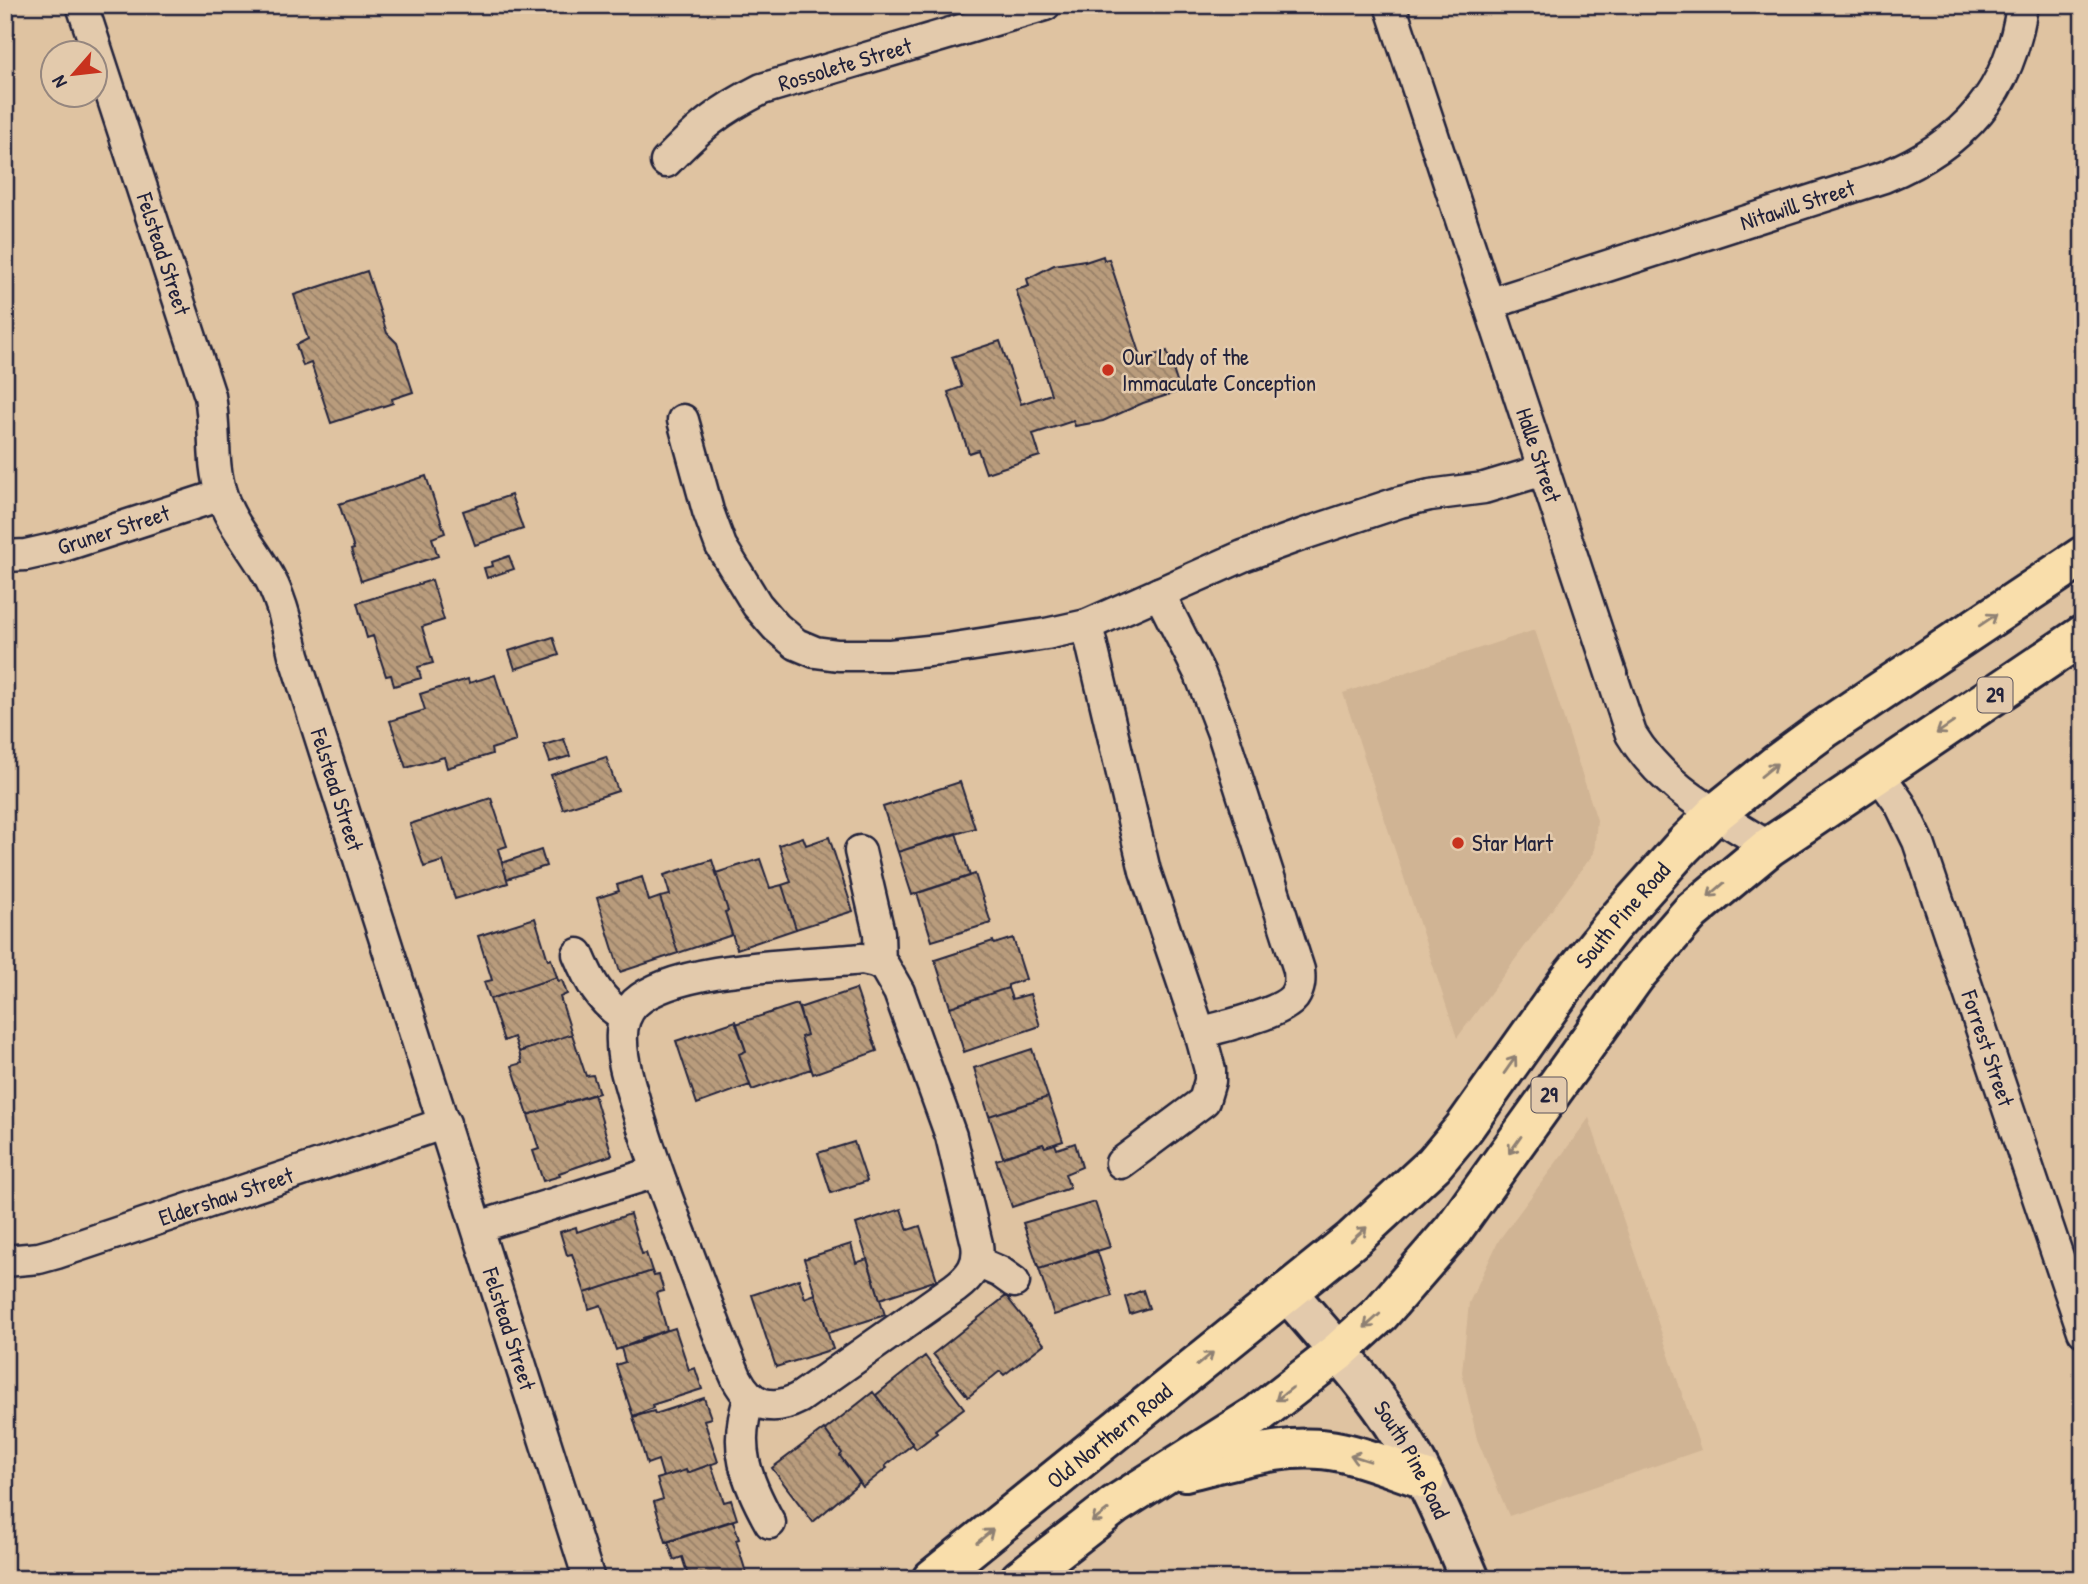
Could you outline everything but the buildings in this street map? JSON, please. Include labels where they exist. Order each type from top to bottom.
[{"type":"highway","name":"South Pine Road","points":[[1287,1292],[1353,1238],[1434,1164],[1464,1128],[1568,981],[1611,927],[1716,813],[1778,762],[1824,729],[2083,556]]},
{"type":"highway","name":"South Pine Road","points":[[1338,1352],[1380,1314],[1453,1230],[1636,975],[1690,912],[1769,847],[2083,635]]},
{"type":"highway","name":"Old Northern Road","points":[[932,1579],[1287,1292]]},
{"type":"highway","points":[[1020,1579],[1115,1505],[1257,1415],[1338,1352]]},
{"type":"highway","points":[[1157,1478],[1269,1452],[1298,1449],[1341,1452],[1425,1479]]},
{"type":"main road","name":"South Pine Road","points":[[1287,1292],[1338,1352],[1399,1433],[1425,1479],[1470,1579]]},
{"type":"street","name":"Felstead Street","points":[[82,5],[210,396],[215,420],[216,467],[221,495],[236,525],[265,570],[281,604],[294,655],[589,1579]]},
{"type":"street","name":"Rossolete Street","points":[[666,162],[709,119],[733,103],[762,89],[1045,5]]},
{"type":"street","name":"Halle Street","points":[[1390,5],[1631,734],[1643,754],[1670,782],[1769,847]]},
{"type":"street","name":"Nitawill Street","points":[[1489,304],[1884,177],[1938,150],[1962,129],[1986,102],[2004,73],[2018,36],[2022,5]]},
{"type":"street","points":[[682,419],[708,511],[721,546],[757,605],[796,645],[815,652],[838,655],[948,649],[1087,625],[1243,556],[1400,502],[1484,488],[1544,470]]},
{"type":"street","name":"Gruner Street","points":[[5,556],[26,555],[57,548],[221,495]]},
{"type":"street","points":[[1159,593],[1200,674],[1222,731],[1299,970],[1300,983],[1291,1000],[1271,1011],[1200,1033]]},
{"type":"street","points":[[1087,625],[1145,872],[1210,1070],[1204,1101],[1121,1164]]},
{"type":"street","name":"Forrest Street","points":[[1878,773],[1900,804],[1918,841],[2083,1331]]},
{"type":"street","points":[[860,851],[879,933],[880,964]]},
{"type":"street","points":[[578,954],[596,991],[610,1008],[625,1017]]},
{"type":"street","points":[[862,959],[880,964],[899,992],[948,1126],[977,1244],[978,1262],[973,1272],[955,1288],[799,1398],[775,1405],[755,1402],[733,1370],[656,1172],[624,1059],[622,1040],[625,1017],[636,1003],[649,993],[706,976],[862,959]]},
{"type":"street","name":"Eldershaw Street","points":[[5,1261],[39,1258],[57,1253],[445,1123]]},
{"type":"street","points":[[478,1227],[656,1172]]},
{"type":"street","points":[[978,1262],[1014,1282]]},
{"type":"street","points":[[750,1397],[743,1420],[741,1445],[748,1480],[770,1523]]},
{"type":"shaded area","points":[[1535,630],[1597,820],[1594,853],[1457,1038],[1343,693]]},
{"type":"shaded area","points":[[1589,1118],[1701,1450],[1509,1516],[1477,1439],[1462,1372],[1469,1303],[1499,1240]]},
{"type":"place","name":"Our Lady of the Immaculate Conception","points":[[1108,370]]},
{"type":"place","name":"Star Mart","points":[[1458,843]]}]
